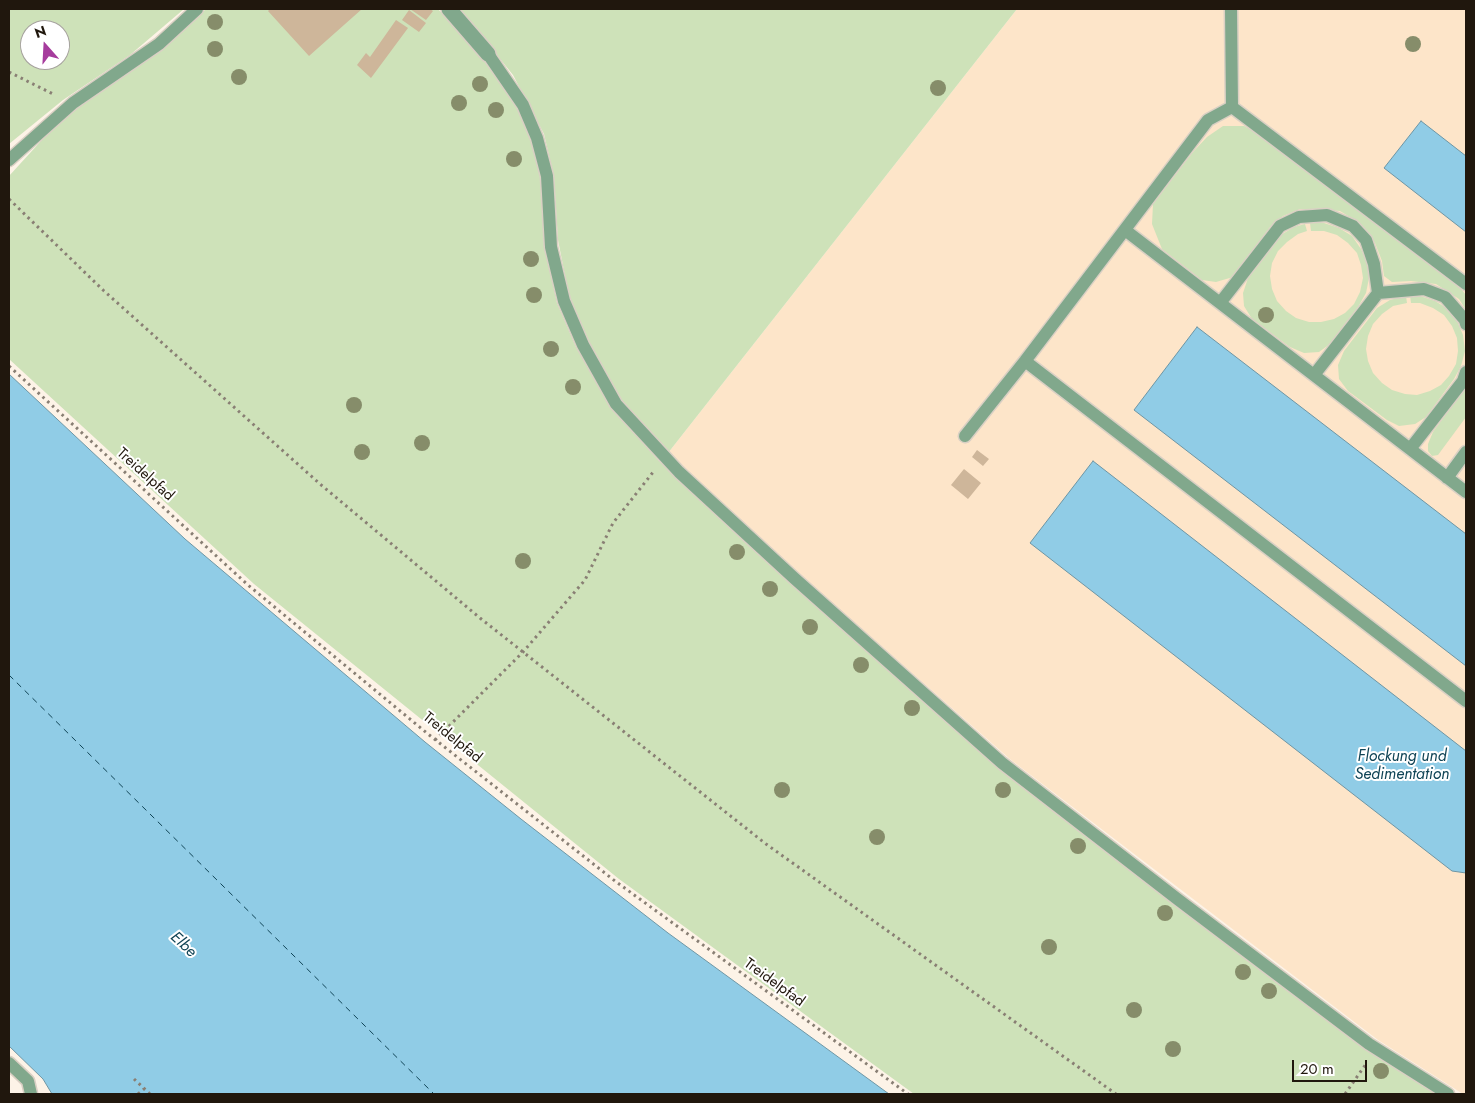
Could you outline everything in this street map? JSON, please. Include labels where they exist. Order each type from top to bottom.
[{"type":"street","points":[[449,9],[488,54]]},
{"type":"lane","points":[[9,160],[73,103],[159,44],[197,9]]},
{"type":"lane","points":[[1231,9],[1232,107]]},
{"type":"lane","points":[[488,54],[522,105],[537,138],[547,176],[551,247],[564,301],[583,345],[616,404],[679,472],[794,578],[1002,763],[1176,898],[1377,1049],[1448,1094]]},
{"type":"lane","points":[[965,436],[1025,361],[1208,120],[1232,107]]},
{"type":"lane","points":[[1232,107],[1466,284]]},
{"type":"lane","points":[[1220,303],[1280,226],[1299,217],[1327,215],[1353,226],[1366,240],[1374,264],[1378,293],[1314,375]]},
{"type":"lane","points":[[1125,230],[1466,492]]},
{"type":"lane","points":[[1378,293],[1424,289],[1446,297],[1465,320],[1466,324]]},
{"type":"lane","points":[[1025,361],[1466,701]]},
{"type":"lane","points":[[1410,450],[1464,380],[1466,372]]},
{"type":"lane","points":[[1447,478],[1466,452]]},
{"type":"lane","points":[[9,1063],[28,1081],[31,1094]]},
{"type":"path","points":[[9,72],[73,103]]},
{"type":"path","points":[[9,199],[103,290],[313,477],[480,618],[766,844],[1116,1094]]},
{"type":"path","name":"Treidelpfad","points":[[9,366],[248,584],[435,740],[615,881],[908,1094]]},
{"type":"path","points":[[435,740],[523,652],[585,580],[613,523],[665,457]]},
{"type":"path","points":[[1345,1094],[1377,1049]]},
{"type":"path","points":[[134,1079],[150,1094]]},
{"type":"path","points":[[138,1094],[144,1088]]},
{"type":"shaded area","points":[[1017,9],[1466,9],[1466,1094],[1463,1094],[1378,1040],[1011,760],[798,573],[668,453]]},
{"type":"green space","points":[[9,9],[184,9],[130,55],[63,100],[9,144]]},
{"type":"green space","points":[[206,9],[438,9],[479,54],[516,107],[532,137],[541,179],[544,244],[557,303],[576,347],[611,407],[659,461],[792,584],[997,767],[1365,1048],[1436,1094],[914,1094],[619,879],[254,584],[9,359],[9,176],[41,141],[77,107],[162,48]]},
{"type":"green space","points":[[460,9],[1017,9],[668,453],[623,402],[588,342],[570,301],[558,240],[554,177],[544,134],[513,75]]},
{"type":"green space","points":[[1223,126],[1244,126],[1267,138],[1461,289],[1466,295],[1466,310],[1459,299],[1436,284],[1411,281],[1392,282],[1384,276],[1382,261],[1375,243],[1355,220],[1340,211],[1300,209],[1283,216],[1270,227],[1233,277],[1216,282],[1202,280],[1162,249],[1152,224],[1153,204],[1193,152],[1207,137]]},
{"type":"green space","points":[[1310,223],[1324,223],[1339,228],[1352,236],[1361,249],[1367,263],[1369,278],[1366,293],[1358,307],[1330,344],[1319,352],[1304,353],[1290,347],[1252,319],[1244,306],[1243,293],[1248,278],[1281,235],[1294,227],[1305,224],[1307,231],[1298,234],[1287,242],[1278,251],[1272,263],[1270,276],[1272,289],[1277,301],[1296,318],[1309,322],[1334,319],[1345,313],[1354,304],[1360,292],[1363,278],[1357,253],[1337,235],[1324,231],[1311,231]]},
{"type":"green space","points":[[1410,295],[1435,301],[1448,309],[1457,321],[1463,335],[1465,351],[1461,366],[1454,379],[1426,417],[1415,424],[1399,426],[1387,420],[1348,391],[1339,379],[1338,365],[1344,351],[1377,308],[1390,300],[1406,296],[1407,303],[1393,306],[1373,324],[1368,336],[1366,349],[1368,361],[1373,373],[1392,390],[1417,395],[1441,385],[1456,364],[1457,338],[1452,326],[1444,315],[1420,303],[1411,303]]},
{"type":"green space","points":[[1466,387],[1466,417],[1438,455],[1432,456],[1428,451],[1428,444],[1433,432]]},
{"type":"water","points":[[1421,121],[1466,156],[1466,232],[1384,168]]},
{"type":"water","points":[[1197,327],[1466,534],[1466,666],[1134,410]]},
{"type":"water","name":"Elbe","points":[[9,374],[185,539],[425,742],[668,933],[889,1094],[52,1094],[43,1079],[9,1046]]},
{"type":"water","name":"Flockung und Sedimentation","points":[[1093,461],[1466,751],[1466,873],[1452,871],[1030,543]]},
{"type":"building","points":[[270,9],[362,9],[309,56],[268,11]]},
{"type":"building","points":[[410,9],[430,9],[433,11],[426,20]]},
{"type":"building","points":[[409,10],[426,23],[419,32],[402,20]]},
{"type":"building","points":[[396,20],[408,28],[371,78],[357,65],[366,53],[370,57]]},
{"type":"building","points":[[977,450],[989,459],[983,466],[972,457]]},
{"type":"building","points":[[964,469],[981,483],[968,499],[951,485]]},
{"type":"ferry route","points":[[9,675],[434,1094]]}]
